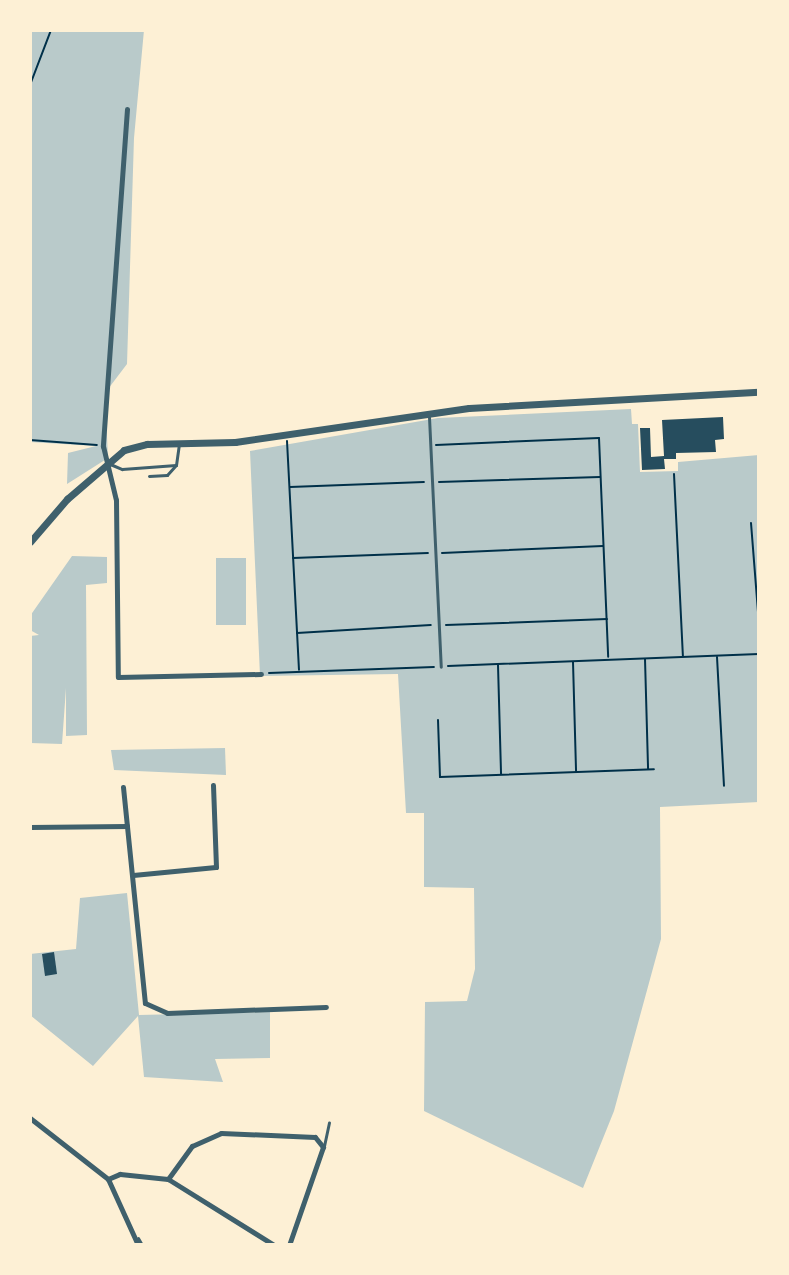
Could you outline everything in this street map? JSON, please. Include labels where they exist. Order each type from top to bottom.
[{"type":"street","points":[[127,109],[103,446],[110,464],[116,500],[118,677],[261,674]]},
{"type":"street","points":[[30,542],[67,499],[124,450],[287,436],[429,413],[759,392]]},
{"type":"street","points":[[133,875],[216,867],[213,785]]},
{"type":"street","points":[[123,787],[145,1003],[157,1011],[326,1007]]},
{"type":"street","points":[[30,827],[127,826]]},
{"type":"street","points":[[30,1118],[108,1179],[139,1243]]},
{"type":"street","points":[[168,1179],[192,1146],[221,1133],[315,1137],[323,1147],[289,1245]]},
{"type":"street","points":[[108,1179],[120,1174],[168,1179],[274,1245]]},
{"type":"lane","points":[[429,413],[441,667]]},
{"type":"lane","points":[[149,476],[167,475],[176,465],[179,443]]},
{"type":"lane","points":[[110,464],[122,469],[176,465]]},
{"type":"lane","points":[[323,1147],[329,1123]]},
{"type":"path","points":[[30,85],[51,30]]},
{"type":"path","points":[[287,436],[299,672]]},
{"type":"path","points":[[431,445],[599,438],[608,659]]},
{"type":"path","points":[[30,440],[103,446]]},
{"type":"path","points":[[674,474],[683,657]]},
{"type":"path","points":[[290,487],[600,477]]},
{"type":"path","points":[[751,523],[759,625]]},
{"type":"path","points":[[293,558],[603,546]]},
{"type":"path","points":[[297,633],[607,619]]},
{"type":"path","points":[[261,674],[759,654]]},
{"type":"path","points":[[717,656],[724,786]]},
{"type":"path","points":[[645,658],[648,769]]},
{"type":"path","points":[[573,660],[576,772]]},
{"type":"path","points":[[498,663],[501,775]]},
{"type":"path","points":[[438,720],[440,777],[654,769]]},
{"type":"shaded area","points":[[30,30],[144,30],[134,138],[127,364],[105,393],[108,458],[67,484],[68,453],[96,446],[30,442]]},
{"type":"shaded area","points":[[631,409],[632,424],[638,424],[640,472],[678,471],[678,462],[759,455],[759,802],[660,807],[661,939],[614,1111],[583,1188],[424,1111],[425,1002],[467,1001],[475,969],[474,888],[424,887],[424,813],[406,813],[398,674],[260,676],[250,451],[438,418]]},
{"type":"shaded area","points":[[72,556],[107,557],[107,583],[86,585],[87,735],[66,736],[66,688],[62,744],[30,743],[30,636],[39,635],[30,630],[30,616]]},
{"type":"shaded area","points":[[216,558],[246,558],[246,625],[216,625]]},
{"type":"shaded area","points":[[225,748],[226,775],[114,770],[111,750]]},
{"type":"shaded area","points":[[127,893],[139,1015],[270,1012],[270,1058],[215,1059],[223,1082],[144,1077],[138,1016],[93,1066],[30,1015],[30,954],[76,949],[80,898]]},
{"type":"building","points":[[723,417],[724,439],[715,440],[716,452],[676,453],[676,459],[664,459],[665,469],[642,470],[640,428],[650,428],[651,457],[664,456],[662,420]]},
{"type":"building","points":[[54,952],[57,974],[45,976],[42,954]]}]
